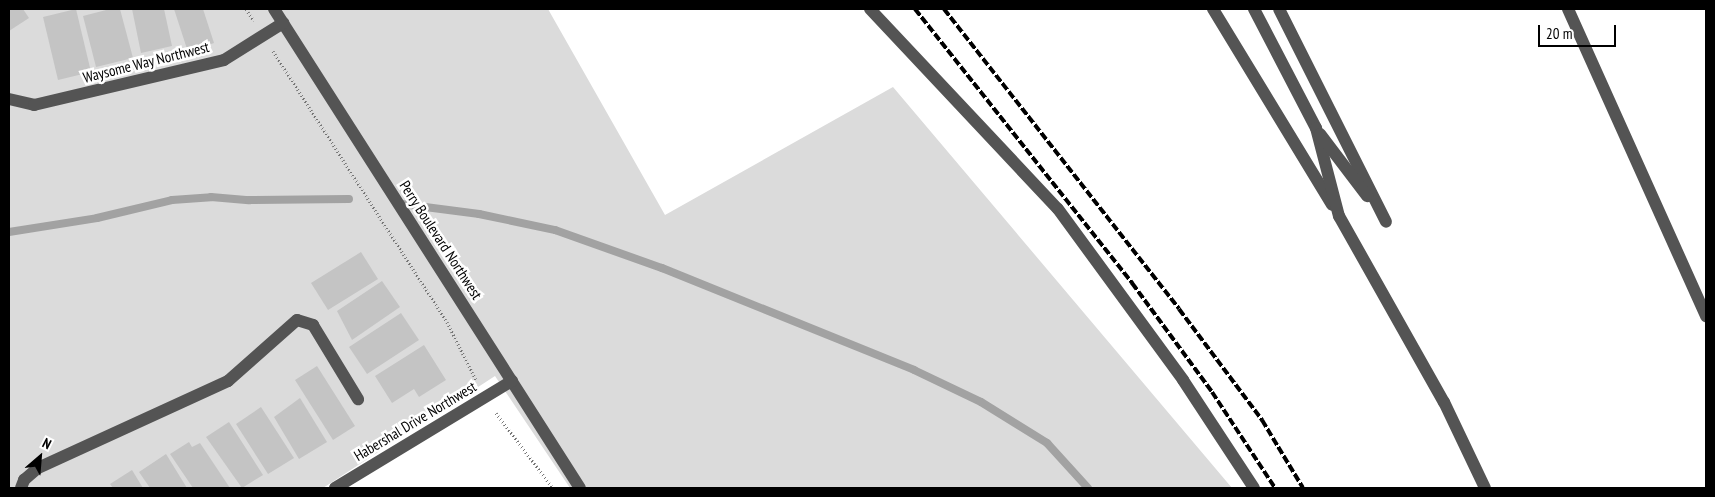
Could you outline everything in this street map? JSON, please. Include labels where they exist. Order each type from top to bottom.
[{"type":"street","name":"Perry Boulevard Northwest","points":[[274,9],[580,488]]},
{"type":"street","points":[[872,9],[1058,209],[1183,380],[1254,488]]},
{"type":"street","points":[[1213,9],[1339,216],[1444,402],[1485,488]]},
{"type":"street","points":[[1254,9],[1316,128],[1386,222],[1279,9]]},
{"type":"street","points":[[1568,9],[1706,316]]},
{"type":"street","name":"Waysome Way Northwest","points":[[9,99],[34,106],[224,60],[283,23]]},
{"type":"street","points":[[1316,128],[1339,216]]},
{"type":"street","points":[[21,488],[24,480],[38,468],[228,381],[297,320],[313,325],[358,399]]},
{"type":"street","name":"Habershal Drive Northwest","points":[[335,488],[512,381]]},
{"type":"path","points":[[246,9],[447,322],[486,396],[511,437],[523,446],[552,488]]},
{"type":"shaded area","points":[[9,9],[548,9],[665,215],[893,87],[1232,488],[570,488],[495,376],[323,488],[9,488]]},
{"type":"building","points":[[9,9],[23,9],[29,18],[9,31]]},
{"type":"building","points":[[76,9],[91,72],[58,80],[43,17]]},
{"type":"building","points":[[110,9],[120,9],[133,58],[96,67],[83,16]]},
{"type":"building","points":[[132,9],[164,9],[172,46],[141,53]]},
{"type":"building","points":[[174,9],[203,9],[214,43],[188,52]]},
{"type":"building","points":[[361,252],[378,279],[328,310],[311,283]]},
{"type":"building","points":[[382,281],[400,307],[352,340],[337,311]]},
{"type":"building","points":[[401,313],[419,340],[367,374],[349,347]]},
{"type":"building","points":[[424,345],[446,380],[419,397],[414,389],[392,403],[375,376]]},
{"type":"building","points":[[317,366],[355,426],[333,440],[295,380]]},
{"type":"building","points":[[300,398],[327,442],[299,459],[274,417]]},
{"type":"building","points":[[261,407],[294,458],[268,474],[236,424]]},
{"type":"building","points":[[229,422],[263,475],[242,488],[206,437]]},
{"type":"building","points":[[189,442],[192,447],[200,443],[230,488],[193,488],[170,454]]},
{"type":"building","points":[[166,454],[187,488],[150,488],[139,472]]},
{"type":"building","points":[[132,470],[143,488],[113,488],[110,484]]},
{"type":"waterway","points":[[9,232],[97,218],[172,200],[211,197],[249,200],[349,199]]},
{"type":"waterway","points":[[402,204],[479,214],[555,230],[662,268],[914,370],[981,402],[1047,443],[1088,488]]},
{"type":"railway","points":[[915,9],[1132,283],[1212,392],[1275,488]]},
{"type":"railway","points":[[944,9],[1179,309],[1262,420],[1303,488]]}]
